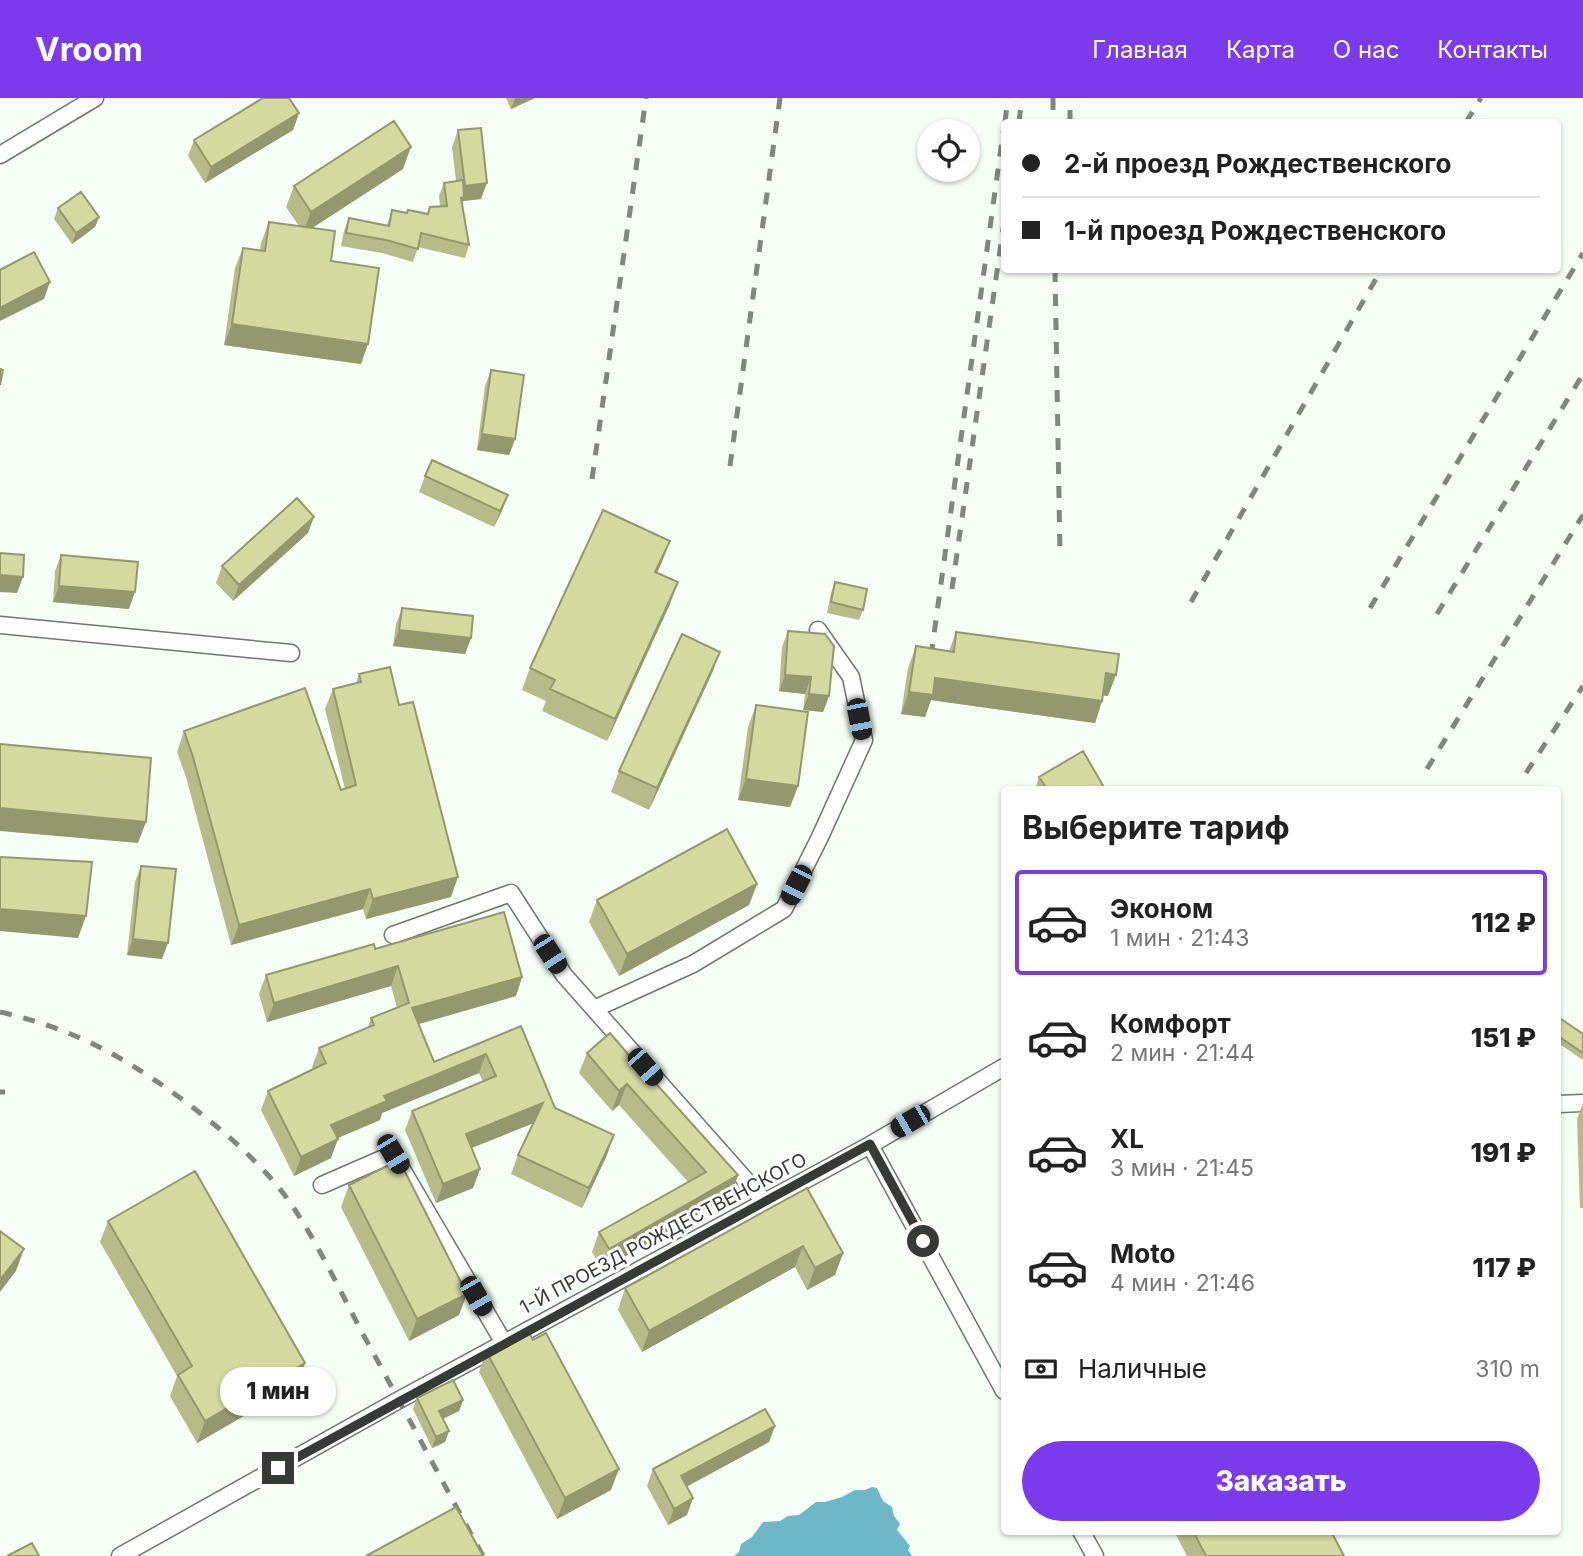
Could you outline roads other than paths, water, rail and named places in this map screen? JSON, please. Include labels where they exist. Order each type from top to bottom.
[{"type":"street","points":[[0,155],[95,98]]},
{"type":"street","points":[[0,625],[291,653]]},
{"type":"street","points":[[594,1009],[693,964],[784,909],[821,837],[863,740],[851,677],[818,630]]},
{"type":"street","points":[[393,935],[511,893],[564,975],[765,1202]]},
{"type":"street","name":"1-Й ПРОЕЗД РОЖДЕСТВЕНСКОГО","points":[[120,1556],[1001,1070]]},
{"type":"street","points":[[1561,1104],[1583,1103]]},
{"type":"street","points":[[870,1144],[1001,1385]]},
{"type":"street","points":[[322,1185],[393,1154],[504,1343]]},
{"type":"street","points":[[1083,1535],[1095,1556]]},
{"type":"water","points":[[877,1488],[883,1501],[892,1507],[900,1524],[897,1530],[910,1546],[908,1550],[912,1556],[734,1556],[739,1552],[741,1544],[752,1537],[763,1522],[780,1521],[788,1516],[799,1515],[816,1502],[825,1502],[855,1490]]},
{"type":"railway","points":[[592,479],[646,98]]},
{"type":"railway","points":[[730,466],[780,98]]},
{"type":"railway","points":[[1005,119],[1008,98]]},
{"type":"railway","points":[[1019,119],[1022,98]]},
{"type":"railway","points":[[1053,98],[1053,119]]},
{"type":"railway","points":[[1070,98],[1070,119]]},
{"type":"railway","points":[[1468,119],[1481,98]]},
{"type":"railway","points":[[931,656],[1001,148]]},
{"type":"railway","points":[[952,589],[1001,243]]},
{"type":"railway","points":[[1370,608],[1583,253]]},
{"type":"railway","points":[[1055,273],[1060,554]]},
{"type":"railway","points":[[1191,602],[1379,273]]},
{"type":"railway","points":[[1437,614],[1583,374]]},
{"type":"railway","points":[[1427,769],[1583,515]]},
{"type":"railway","points":[[1526,773],[1583,686]]},
{"type":"railway","points":[[0,1012],[67,1033],[128,1063],[205,1117],[273,1180],[300,1217],[319,1250],[483,1556]]},
{"type":"railway","points":[[0,1092],[5,1092]]}]
